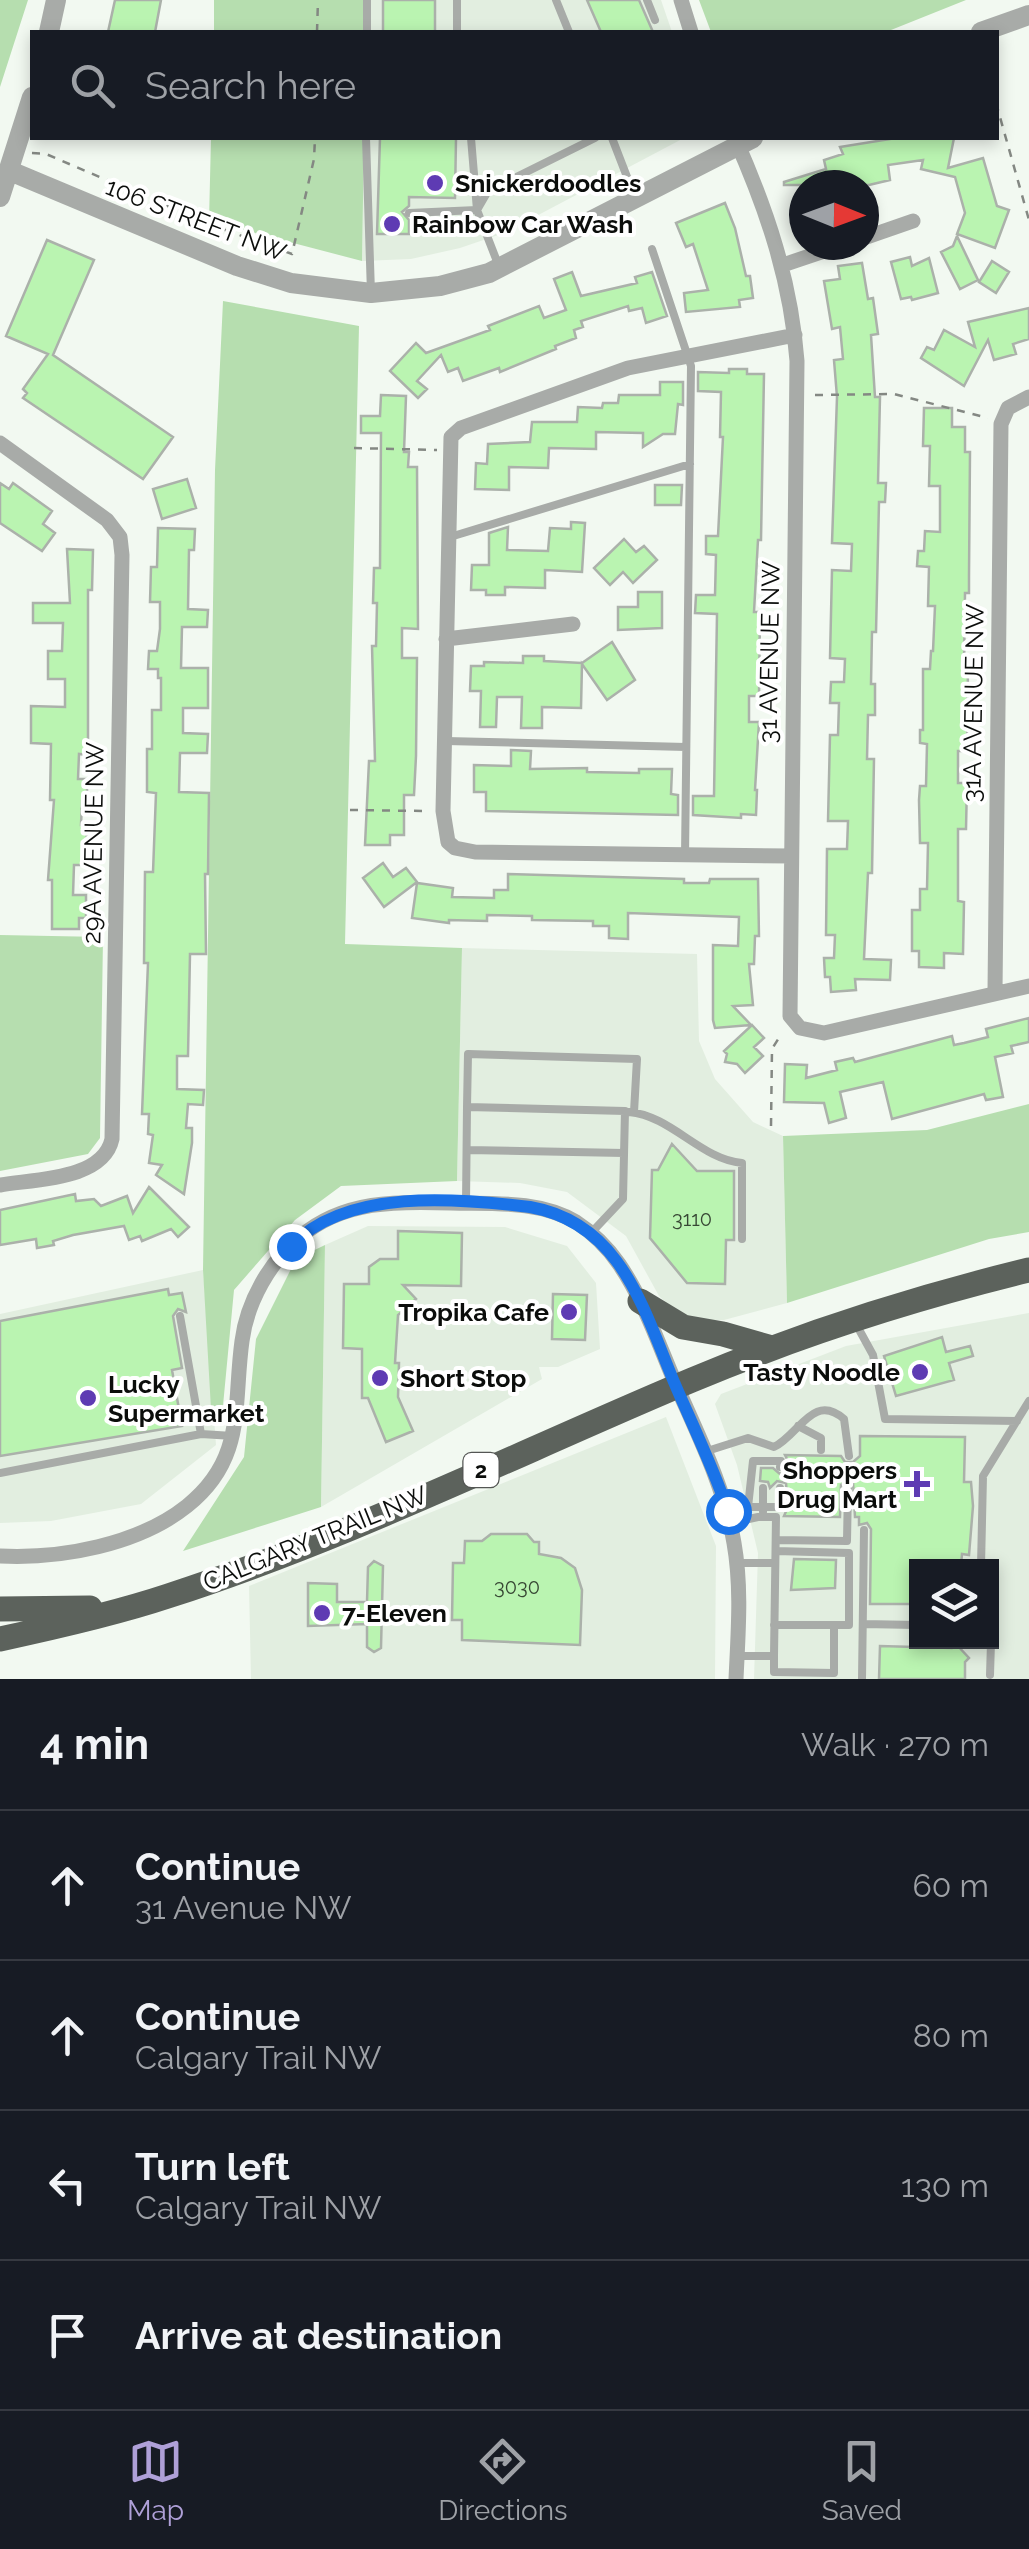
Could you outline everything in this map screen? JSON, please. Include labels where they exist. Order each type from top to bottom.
[{"type":"highway","name":"CALGARY TRAIL NW","points":[[0,1639],[125,1608],[215,1580],[324,1540],[772,1348],[918,1298],[1029,1271]]},
{"type":"highway","points":[[640,1301],[683,1327],[772,1348]]},
{"type":"highway","points":[[0,1609],[125,1608]]},
{"type":"street","points":[[49,30],[56,0]]},
{"type":"street","points":[[681,0],[690,30]]},
{"type":"street","points":[[987,30],[1029,15]]},
{"type":"street","points":[[0,198],[30,104]]},
{"type":"street","name":"106 STREET NW","points":[[10,170],[236,266],[291,283],[371,293],[440,286],[500,268],[742,140]]},
{"type":"street","name":"31 AVENUE NW","points":[[742,140],[783,265],[795,335],[798,395],[788,1006],[800,1027]]},
{"type":"street","points":[[879,233],[913,221]]},
{"type":"street","points":[[783,265],[798,260]]},
{"type":"street","points":[[791,856],[475,852],[455,848],[448,842],[443,812],[448,450],[454,433],[593,379],[687,354],[795,335]]},
{"type":"street","points":[[1002,419],[1008,408],[1029,397]]},
{"type":"street","name":"31A AVENUE NW","points":[[995,992],[1002,419]]},
{"type":"street","name":"29A AVENUE NW","points":[[0,443],[116,529],[122,555],[110,1148],[105,1158],[84,1170],[0,1186]]},
{"type":"street","points":[[446,639],[573,624]]},
{"type":"street","points":[[800,1027],[824,1033],[1029,986]]},
{"type":"street","points":[[0,1556],[34,1556],[125,1538],[170,1518],[204,1490],[217,1473],[233,1436],[238,1415],[242,1339],[249,1313],[266,1278],[299,1237],[358,1207],[396,1202],[506,1204],[549,1210],[591,1233],[612,1253],[640,1301],[704,1452],[730,1523],[737,1563],[736,1679]]},
{"type":"lane","points":[[367,0],[367,30]]},
{"type":"lane","points":[[456,30],[457,0]]},
{"type":"lane","points":[[556,0],[568,30]]},
{"type":"lane","points":[[646,0],[654,20]]},
{"type":"lane","points":[[366,140],[372,213],[371,293]]},
{"type":"lane","points":[[470,140],[477,210],[500,268]]},
{"type":"lane","points":[[477,210],[488,191],[591,140]]},
{"type":"lane","points":[[613,140],[636,199]]},
{"type":"lane","points":[[409,213],[477,210]]},
{"type":"lane","points":[[652,249],[691,366],[685,856]]},
{"type":"lane","points":[[448,537],[690,464]]},
{"type":"lane","points":[[445,741],[686,747]]},
{"type":"lane","points":[[466,1203],[468,1054],[637,1059],[624,1153],[623,1198],[591,1233]]},
{"type":"lane","points":[[467,1107],[629,1112],[658,1120],[724,1161],[742,1163],[742,1239]]},
{"type":"lane","points":[[466,1150],[624,1153]]},
{"type":"lane","points":[[180,1316],[201,1434]]},
{"type":"lane","points":[[853,1320],[872,1356],[885,1418],[1017,1421]]},
{"type":"lane","points":[[981,1559],[983,1476],[1029,1401]]},
{"type":"lane","points":[[704,1452],[742,1438],[774,1447],[815,1410],[836,1412],[844,1419],[849,1456]]},
{"type":"lane","points":[[798,1426],[821,1438],[822,1450]]},
{"type":"lane","points":[[0,1473],[201,1434],[233,1436]]},
{"type":"lane","points":[[764,1444],[764,1464]]},
{"type":"lane","points":[[780,1467],[781,1461],[754,1461],[748,1507],[776,1517],[774,1672],[834,1673],[834,1625]]},
{"type":"lane","points":[[763,1512],[764,1488]]},
{"type":"lane","points":[[730,1523],[780,1507],[780,1488]]},
{"type":"lane","points":[[776,1540],[847,1541],[848,1488]]},
{"type":"lane","points":[[862,1679],[864,1530]]},
{"type":"lane","points":[[774,1624],[849,1625],[849,1553],[776,1551]]},
{"type":"lane","points":[[737,1563],[776,1563]]},
{"type":"lane","points":[[863,1624],[909,1624]]},
{"type":"lane","points":[[990,1675],[991,1649]]},
{"type":"lane","points":[[737,1656],[774,1656]]},
{"type":"path","points":[[318,0],[318,30]]},
{"type":"path","points":[[999,114],[1029,220]]},
{"type":"path","points":[[40,156],[46,154],[214,226],[292,254],[315,140]]},
{"type":"path","points":[[798,395],[894,394],[1002,419]]},
{"type":"path","points":[[354,448],[448,450]]},
{"type":"path","points":[[350,810],[443,812]]},
{"type":"path","points":[[771,1126],[773,1045],[800,1027]]},
{"type":"shaded area","points":[[366,0],[661,0],[671,30],[365,30]]},
{"type":"shaded area","points":[[364,140],[680,140],[504,233],[411,259],[362,261]]},
{"type":"shaded area","points":[[462,948],[697,954],[699,1041],[715,1079],[753,1122],[783,1136],[787,1303],[724,1320],[697,1321],[676,1312],[659,1296],[626,1236],[567,1192],[520,1183],[457,1181]]},
{"type":"shaded area","points":[[368,1226],[505,1227],[567,1246],[596,1283],[600,1349],[558,1367],[539,1367],[542,1379],[321,1507],[325,1245]]},
{"type":"shaded area","points":[[203,1270],[216,1445],[141,1504],[51,1521],[0,1523],[0,1314]]},
{"type":"shaded area","points":[[1029,1313],[1029,1679],[754,1679],[758,1553],[737,1465],[715,1404],[721,1394],[846,1346]]},
{"type":"shaded area","points":[[666,1417],[716,1546],[715,1679],[251,1679],[249,1586]]},
{"type":"green space","points":[[0,0],[28,0],[0,87]]},
{"type":"green space","points":[[214,0],[366,0],[365,30],[214,30]]},
{"type":"green space","points":[[699,0],[966,0],[891,30],[710,30]]},
{"type":"green space","points":[[211,140],[364,140],[362,261],[209,221]]},
{"type":"green space","points":[[223,301],[359,326],[345,944],[462,948],[457,1181],[341,1186],[295,1220],[234,1290],[222,1416],[211,1409],[203,1270],[215,470]]},
{"type":"green space","points":[[0,935],[103,937],[100,1138],[88,1154],[0,1171]]},
{"type":"green space","points":[[1029,1104],[1029,1232],[989,1239],[787,1303],[783,1136],[927,1130]]},
{"type":"green space","points":[[325,1245],[321,1507],[183,1551],[244,1457],[256,1339],[296,1259]]},
{"type":"building","points":[[115,0],[161,0],[155,30],[108,30]]},
{"type":"building","points":[[383,0],[435,0],[435,30],[383,30]]},
{"type":"building","points":[[587,0],[639,0],[652,30],[600,30]]},
{"type":"building","points":[[380,140],[456,140],[455,198],[409,197],[409,206],[402,212],[409,220],[409,234],[377,234]]},
{"type":"building","points":[[884,140],[954,140],[948,168],[983,158],[997,206],[1009,210],[995,248],[957,234],[965,213],[955,177],[921,169],[923,160],[888,165],[890,180],[879,183],[879,170],[823,170],[826,169],[824,160],[843,154],[840,147]]},
{"type":"building","points":[[725,203],[746,276],[750,276],[753,298],[739,300],[740,307],[686,312],[684,293],[708,290],[693,244],[686,247],[676,223]]},
{"type":"building","points":[[957,236],[978,280],[960,289],[941,252],[953,246]]},
{"type":"building","points":[[47,240],[94,260],[53,355],[173,437],[143,479],[23,398],[27,393],[23,389],[48,354],[6,336]]},
{"type":"building","points":[[910,257],[912,266],[929,258],[938,293],[901,299],[891,262]]},
{"type":"building","points":[[992,261],[1009,272],[996,293],[979,282]]},
{"type":"building","points":[[862,263],[868,299],[873,298],[878,334],[871,335],[875,397],[880,397],[878,483],[886,483],[885,502],[879,502],[876,632],[872,632],[875,715],[868,715],[867,759],[874,759],[872,873],[868,873],[864,959],[891,960],[890,980],[855,979],[856,990],[831,992],[824,958],[834,958],[835,935],[826,935],[827,849],[847,849],[848,821],[828,821],[830,735],[838,735],[839,703],[830,703],[831,682],[844,682],[845,659],[830,658],[832,570],[851,571],[852,544],[832,543],[837,397],[834,360],[843,359],[840,327],[832,329],[824,281],[840,279],[838,266]]},
{"type":"building","points":[[572,272],[581,296],[637,283],[635,277],[652,272],[667,316],[646,323],[642,308],[629,311],[628,306],[581,321],[583,327],[574,330],[576,338],[555,346],[556,349],[500,372],[499,368],[463,381],[458,368],[448,372],[441,355],[417,381],[427,389],[418,398],[390,371],[416,343],[426,353],[490,330],[488,326],[539,306],[544,318],[566,310],[554,279]]},
{"type":"building","points":[[1029,308],[1029,339],[1013,344],[1016,354],[994,360],[988,340],[964,386],[921,358],[927,347],[934,350],[944,330],[975,347],[968,322]]},
{"type":"building","points":[[729,369],[764,374],[761,540],[754,612],[760,612],[759,696],[749,696],[749,722],[759,722],[756,815],[741,814],[741,818],[693,815],[693,796],[714,796],[717,614],[695,613],[696,595],[715,595],[716,555],[706,554],[706,536],[718,536],[723,437],[721,392],[698,391],[698,372],[729,373]]},
{"type":"building","points":[[660,382],[683,382],[683,405],[678,404],[675,434],[663,434],[643,447],[643,433],[596,432],[596,449],[549,448],[548,468],[509,467],[509,490],[475,489],[476,463],[487,464],[488,444],[530,442],[532,422],[577,422],[578,407],[602,408],[603,403],[618,403],[619,395],[660,395]]},
{"type":"building","points":[[381,395],[406,396],[404,452],[409,452],[408,467],[417,467],[418,629],[402,628],[402,658],[417,658],[416,756],[414,795],[404,795],[404,835],[390,835],[390,845],[365,845],[369,761],[375,761],[372,646],[376,646],[374,568],[380,568],[381,433],[361,433],[361,416],[380,416]]},
{"type":"building","points":[[924,408],[952,408],[952,427],[965,427],[965,452],[970,452],[964,667],[968,667],[967,751],[958,751],[958,783],[967,783],[966,829],[958,829],[958,901],[964,902],[963,954],[944,953],[944,968],[919,967],[919,951],[912,951],[912,910],[920,910],[920,889],[927,889],[928,843],[920,843],[919,800],[920,786],[926,786],[927,744],[920,743],[920,730],[923,669],[930,669],[935,606],[928,606],[929,567],[917,566],[918,551],[924,551],[925,531],[940,532],[940,486],[929,486],[930,446],[923,446]]},
{"type":"building","points":[[187,479],[196,508],[162,519],[153,489]]},
{"type":"building","points":[[0,483],[9,489],[13,483],[52,511],[43,524],[55,533],[42,551],[0,523]]},
{"type":"building","points":[[655,485],[682,485],[681,505],[655,505]]},
{"type":"building","points":[[571,522],[585,523],[582,572],[545,570],[545,588],[505,587],[505,595],[471,590],[472,565],[489,565],[489,533],[508,527],[507,550],[548,551],[550,528],[571,529]]},
{"type":"building","points":[[158,528],[195,529],[194,550],[189,550],[188,609],[208,610],[207,627],[182,627],[181,668],[208,668],[208,708],[183,708],[183,733],[208,734],[207,753],[180,753],[179,792],[209,793],[206,954],[190,954],[188,1056],[177,1056],[177,1089],[204,1090],[203,1105],[188,1104],[186,1128],[192,1128],[192,1143],[184,1194],[156,1175],[162,1165],[149,1163],[153,1135],[148,1134],[149,1114],[142,1114],[148,963],[144,963],[145,872],[153,872],[156,793],[147,792],[147,749],[152,749],[152,710],[161,710],[161,678],[158,669],[148,669],[149,651],[157,651],[160,629],[160,602],[150,602],[151,567],[157,567]]},
{"type":"building","points":[[624,539],[636,552],[644,546],[657,560],[633,583],[623,572],[610,585],[594,568]]},
{"type":"building","points":[[67,549],[93,550],[92,590],[88,590],[88,755],[79,754],[78,779],[87,779],[81,825],[87,825],[86,865],[74,865],[73,895],[86,895],[86,918],[79,918],[79,929],[52,929],[52,880],[48,880],[54,800],[50,800],[51,744],[31,743],[31,706],[65,707],[65,679],[48,679],[48,651],[62,651],[63,623],[33,623],[33,603],[70,603]]},
{"type":"building","points":[[638,592],[662,592],[662,628],[618,630],[618,607],[638,607]]},
{"type":"building","points":[[612,642],[635,680],[607,700],[582,664],[581,708],[542,707],[542,728],[521,728],[522,697],[497,697],[496,727],[480,727],[481,691],[470,691],[471,666],[484,666],[484,662],[523,663],[523,656],[582,663]]},
{"type":"building","points":[[511,750],[531,751],[530,769],[587,768],[587,772],[639,773],[639,769],[672,769],[671,794],[678,795],[678,815],[486,811],[486,792],[474,792],[474,765],[511,766]]},
{"type":"building","points":[[383,863],[393,877],[406,868],[417,882],[384,907],[363,878]]},
{"type":"building","points":[[508,874],[684,879],[684,883],[758,879],[759,936],[755,936],[754,964],[749,964],[753,1005],[733,1006],[751,1025],[715,1028],[713,1020],[713,945],[738,946],[739,917],[628,913],[628,939],[609,938],[609,926],[593,926],[593,921],[487,915],[487,921],[449,923],[412,918],[417,883],[453,888],[452,897],[494,898],[494,890],[508,890]]},
{"type":"building","points":[[1029,1018],[1029,1042],[1011,1046],[1013,1053],[995,1057],[1003,1097],[986,1100],[984,1094],[892,1119],[883,1082],[840,1092],[846,1118],[829,1123],[824,1103],[784,1102],[785,1064],[807,1065],[806,1078],[837,1070],[835,1062],[853,1058],[855,1062],[952,1036],[954,1045],[964,1043],[988,1037],[986,1029]]},
{"type":"building","points":[[752,1025],[764,1038],[754,1047],[763,1056],[745,1073],[737,1064],[725,1062],[724,1051]]},
{"type":"building","points":[[672,1144],[697,1171],[734,1171],[734,1240],[726,1240],[725,1284],[687,1283],[650,1238],[652,1170],[658,1170]]},
{"type":"building","points":[[149,1187],[189,1227],[178,1237],[171,1229],[142,1241],[140,1236],[129,1240],[124,1226],[73,1235],[37,1248],[36,1239],[0,1245],[0,1210],[75,1194],[76,1201],[94,1199],[101,1206],[127,1196],[133,1213]]},
{"type":"building","points":[[398,1231],[462,1233],[461,1286],[403,1285],[416,1299],[398,1315],[395,1363],[399,1363],[398,1397],[413,1431],[386,1442],[368,1398],[362,1398],[362,1349],[343,1348],[344,1284],[369,1284],[369,1267],[380,1259],[398,1259]]},
{"type":"building","name":"Lucky Supermarket","points":[[168,1289],[169,1295],[182,1293],[186,1312],[178,1309],[173,1316],[182,1368],[172,1370],[182,1426],[0,1456],[0,1321]]},
{"type":"building","name":"Tropika Cafe","points":[[553,1294],[587,1295],[585,1340],[552,1339]]},
{"type":"building","name":"Tasty Noodle","points":[[942,1337],[946,1352],[970,1346],[973,1356],[949,1363],[954,1380],[896,1396],[884,1356]]},
{"type":"building","points":[[860,1436],[965,1437],[964,1482],[971,1482],[973,1506],[969,1555],[962,1554],[962,1559],[909,1559],[909,1604],[870,1604],[871,1529],[867,1523],[859,1525],[859,1517],[855,1517],[853,1482],[841,1485],[840,1517],[784,1516],[788,1507],[786,1483],[777,1481],[770,1488],[768,1482],[760,1481],[761,1468],[785,1472],[785,1455],[841,1456],[845,1462],[860,1456]]},
{"type":"building","points":[[491,1534],[527,1534],[539,1542],[539,1554],[561,1558],[575,1568],[582,1590],[580,1645],[462,1640],[462,1620],[452,1620],[453,1563],[464,1563],[465,1541],[482,1541]]},
{"type":"building","points":[[794,1559],[836,1560],[835,1588],[791,1590]]},
{"type":"building","points":[[374,1561],[383,1566],[381,1648],[374,1652],[367,1647],[367,1624],[308,1626],[308,1583],[337,1584],[337,1602],[367,1602],[368,1567]]},
{"type":"building","points":[[880,1646],[961,1649],[969,1658],[965,1662],[965,1679],[879,1679]]},
{"type":"place","name":"Snickerdoodles","points":[[435,183]]},
{"type":"place","name":"Rainbow Car Wash","points":[[392,224]]},
{"type":"place","name":"Tropika Cafe","points":[[569,1312]]},
{"type":"place","name":"Tasty Noodle","points":[[920,1372]]},
{"type":"place","name":"Short Stop","points":[[380,1378]]},
{"type":"place","name":"Lucky Supermarket","points":[[88,1398]]},
{"type":"place","name":"Shoppers Drug Mart","points":[[917,1484]]},
{"type":"place","name":"7-Eleven","points":[[322,1613]]},
{"type":"route","points":[[291,1246],[312,1228],[343,1212],[396,1202],[506,1204],[549,1210],[581,1225],[612,1253],[640,1301],[728,1511]]}]
